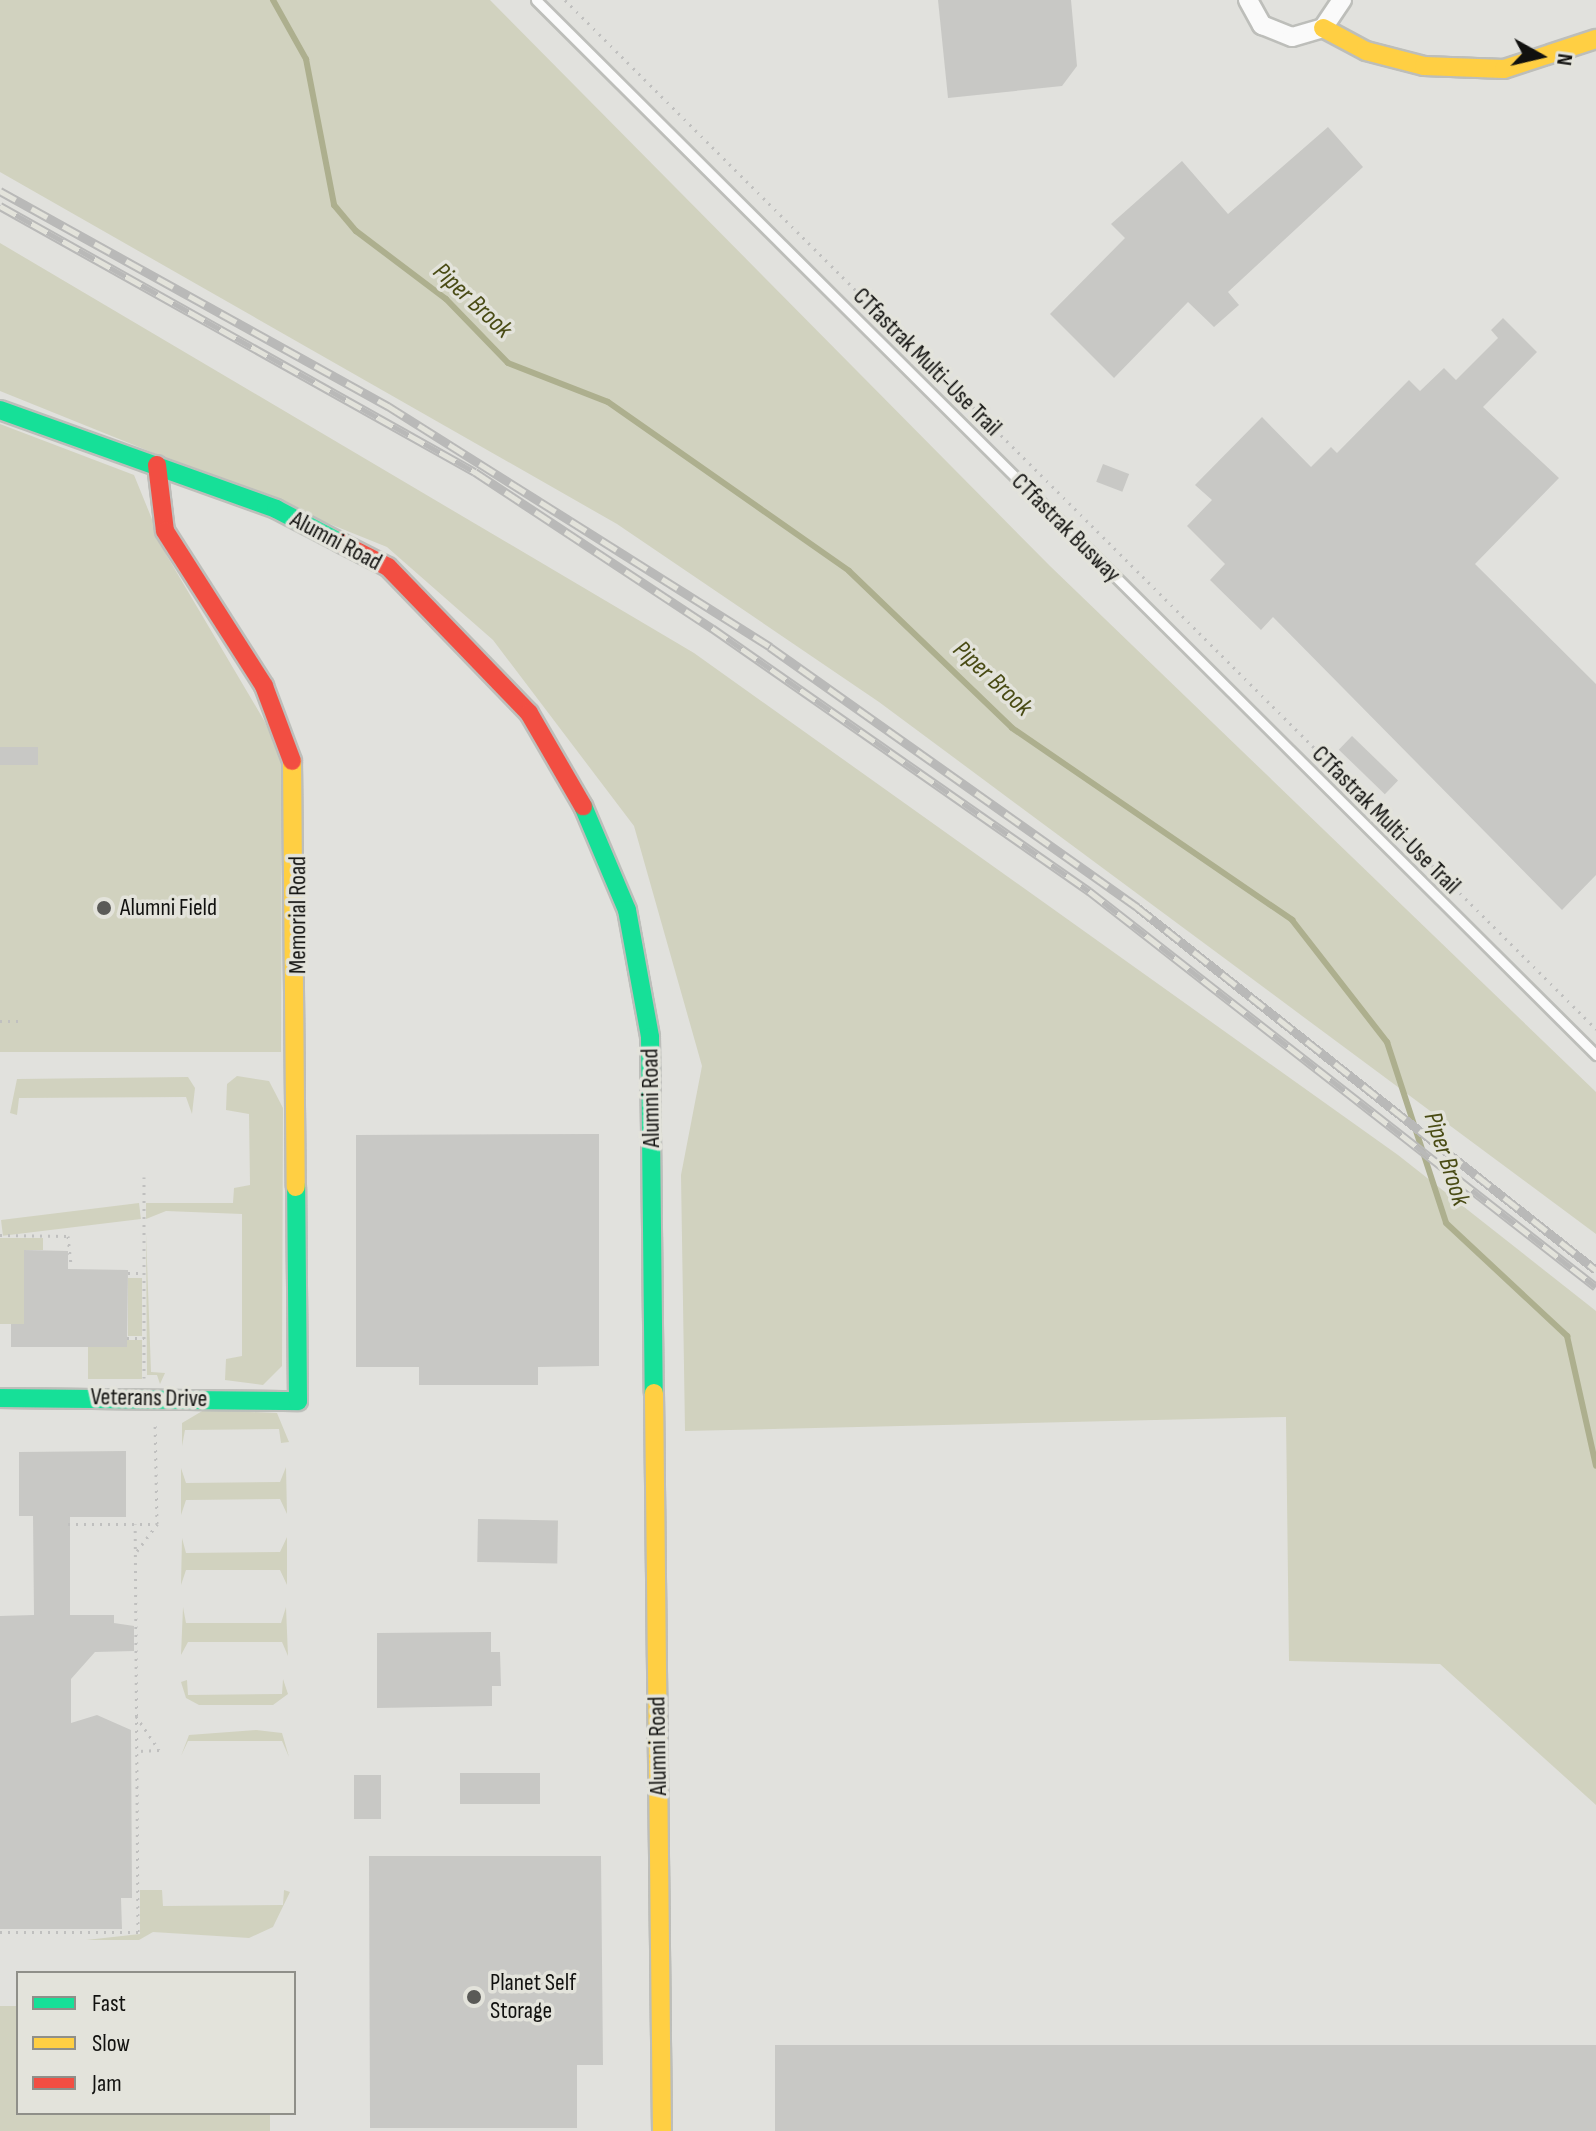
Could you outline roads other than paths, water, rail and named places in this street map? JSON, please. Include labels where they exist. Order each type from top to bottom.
[{"type":"street","points":[[1248,0],[1276,34],[1323,28],[1366,51],[1438,67],[1504,69],[1596,39]]},
{"type":"street","points":[[1323,28],[1342,0]]},
{"type":"street","name":"Alumni Road","points":[[0,410],[276,509],[388,567],[529,713],[579,796],[627,910],[650,1037],[662,2131]]},
{"type":"street","name":"Memorial Road","points":[[157,465],[165,531],[264,686],[292,752],[298,1401]]},
{"type":"street","name":"Veterans Drive","points":[[0,1398],[298,1401]]},
{"type":"lane","name":"CTfastrak Busway","points":[[536,0],[1596,1055]]},
{"type":"waterway","name":"Piper Brook","points":[[273,0],[306,59],[334,205],[356,231],[446,299],[508,363],[608,402],[849,571],[1012,728],[1292,920],[1387,1042],[1446,1223],[1567,1336],[1596,1466]]},
{"type":"railway","points":[[0,191],[388,406],[770,647],[1137,907],[1596,1270]]},
{"type":"railway","points":[[0,206],[475,472],[712,628],[1089,891],[1596,1287]]},
{"type":"place","name":"Alumni Field","points":[[104,908]]},
{"type":"place","name":"Planet Self Storage","points":[[474,1997]]}]
